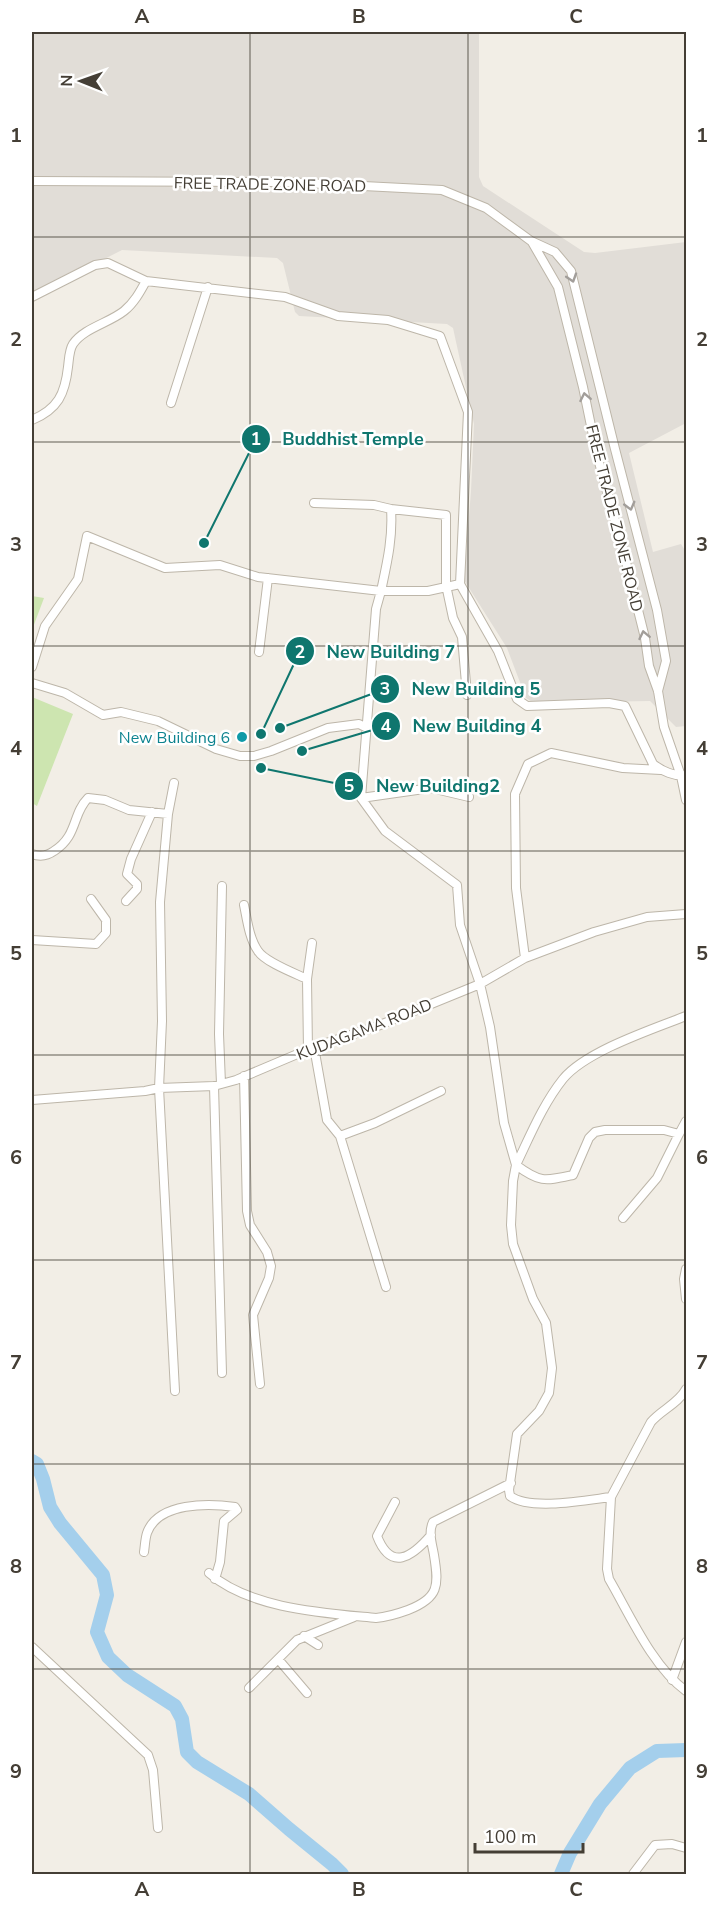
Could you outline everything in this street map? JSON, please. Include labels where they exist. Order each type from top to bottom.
[{"type":"street","name":"FREE TRADE ZONE ROAD","points":[[32,181],[285,182],[442,190],[486,208],[531,241],[555,252],[571,271],[657,610],[666,661],[658,691]]},
{"type":"street","name":"FREE TRADE ZONE ROAD","points":[[531,241],[558,287],[597,455],[624,550],[645,638],[649,666],[658,691],[664,727],[684,776],[687,800]]},
{"type":"street","points":[[32,297],[95,265],[108,263],[146,281],[285,297],[338,316],[388,320],[440,336],[468,411],[460,584],[498,651],[517,699],[527,706],[609,703],[625,706],[653,764],[661,770]]},
{"type":"street","points":[[32,420],[54,408],[66,388],[69,357],[73,344],[83,335],[124,311],[146,281]]},
{"type":"street","points":[[171,403],[208,287]]},
{"type":"street","points":[[314,503],[374,505],[446,515],[446,585],[453,618],[462,637],[467,695]]},
{"type":"street","points":[[391,509],[390,554],[376,609],[361,798],[385,831],[457,885],[460,925],[480,984],[490,1027],[504,1123],[516,1165],[537,1179],[548,1181],[573,1175],[589,1138],[595,1132],[664,1130],[679,1134]]},
{"type":"street","points":[[32,667],[45,626],[78,579],[87,536],[165,568],[220,565],[258,577],[381,591],[428,591],[446,585],[460,584]]},
{"type":"street","points":[[259,652],[268,578]]},
{"type":"street","points":[[32,683],[65,693],[103,715],[121,712],[158,721],[216,749],[240,756],[254,756],[271,751],[328,728],[359,724],[367,728]]},
{"type":"street","points":[[525,958],[516,888],[515,794],[528,764],[551,753],[622,768],[661,770],[684,776]]},
{"type":"street","points":[[174,783],[168,814],[160,902],[162,1021],[159,1088],[175,1392]]},
{"type":"street","points":[[361,798],[431,788],[469,796]]},
{"type":"street","points":[[32,854],[39,856],[50,854],[64,845],[76,823],[81,805],[88,798],[105,800],[129,810],[168,814]]},
{"type":"street","points":[[126,901],[137,889],[137,884],[128,874],[131,859],[152,812]]},
{"type":"street","points":[[222,886],[218,1085],[222,1373]]},
{"type":"street","points":[[32,940],[96,944],[106,933],[106,920],[91,899]]},
{"type":"street","points":[[244,905],[258,952],[277,965],[307,979]]},
{"type":"street","name":"KUDAGAMA ROAD","points":[[32,1100],[218,1085],[236,1080],[311,1048],[375,1027],[480,984],[525,958],[594,932],[647,917],[687,914]]},
{"type":"street","points":[[312,942],[307,979],[311,1048],[327,1120],[340,1136],[386,1287]]},
{"type":"street","points":[[611,1497],[535,1504],[510,1497],[517,1434],[539,1411],[549,1393],[552,1368],[546,1323],[533,1299],[513,1244],[511,1225],[513,1181],[516,1165],[539,1119],[564,1079],[577,1066],[623,1041],[687,1016]]},
{"type":"street","points":[[244,1076],[247,1211],[250,1225],[267,1252],[271,1266],[269,1278],[254,1315],[260,1384]]},
{"type":"street","points":[[340,1136],[375,1123],[441,1090]]},
{"type":"street","points":[[623,1218],[657,1178],[687,1120]]},
{"type":"street","points":[[687,1269],[684,1279],[687,1299]]},
{"type":"street","points":[[687,1389],[651,1422],[611,1497],[607,1574],[644,1639],[672,1680],[687,1691]]},
{"type":"street","points":[[144,1552],[147,1533],[155,1519],[189,1506],[218,1504],[235,1507],[237,1510],[224,1521],[220,1562],[212,1576],[254,1598],[285,1606],[355,1616],[389,1617],[424,1604],[435,1590],[437,1569],[430,1530],[433,1522],[511,1483]]},
{"type":"street","points":[[395,1502],[377,1536],[388,1555],[397,1558],[410,1556],[431,1535]]},
{"type":"street","points":[[249,1688],[297,1640],[355,1616]]},
{"type":"street","points":[[304,1636],[318,1645]]},
{"type":"street","points":[[672,1680],[687,1642]]},
{"type":"street","points":[[32,1647],[148,1755],[153,1770],[158,1828]]},
{"type":"street","points":[[278,1659],[307,1693]]},
{"type":"street","points":[[633,1875],[655,1845],[672,1844],[687,1848]]},
{"type":"shaded area","points":[[32,32],[479,32],[479,177],[483,186],[584,252],[595,253],[686,242],[686,423],[629,453],[653,552],[681,544],[686,552],[686,726],[676,727],[650,701],[534,703],[526,698],[507,648],[464,580],[474,424],[453,328],[447,324],[299,316],[295,312],[283,263],[277,258],[122,250],[32,296]]},
{"type":"green space","points":[[32,596],[44,598],[32,630]]},
{"type":"green space","points":[[32,697],[73,714],[37,806],[32,803]]},
{"type":"waterway","points":[[32,1461],[37,1464],[43,1479],[50,1507],[60,1523],[103,1575],[107,1595],[97,1632],[108,1657],[127,1675],[175,1706],[182,1719],[187,1752],[197,1762],[249,1794],[342,1874]]},
{"type":"waterway","points":[[561,1874],[570,1853],[600,1804],[630,1768],[657,1751],[686,1750]]},
{"type":"place","name":"Buddhist Temple","points":[[204,543]]},
{"type":"place","name":"New Building 5","points":[[280,728]]},
{"type":"place","name":"New Building 7","points":[[261,734]]},
{"type":"place","name":"New Building 6","points":[[242,737]]},
{"type":"place","name":"New Building 4","points":[[302,751]]},
{"type":"place","name":"New Building2","points":[[261,768]]}]
